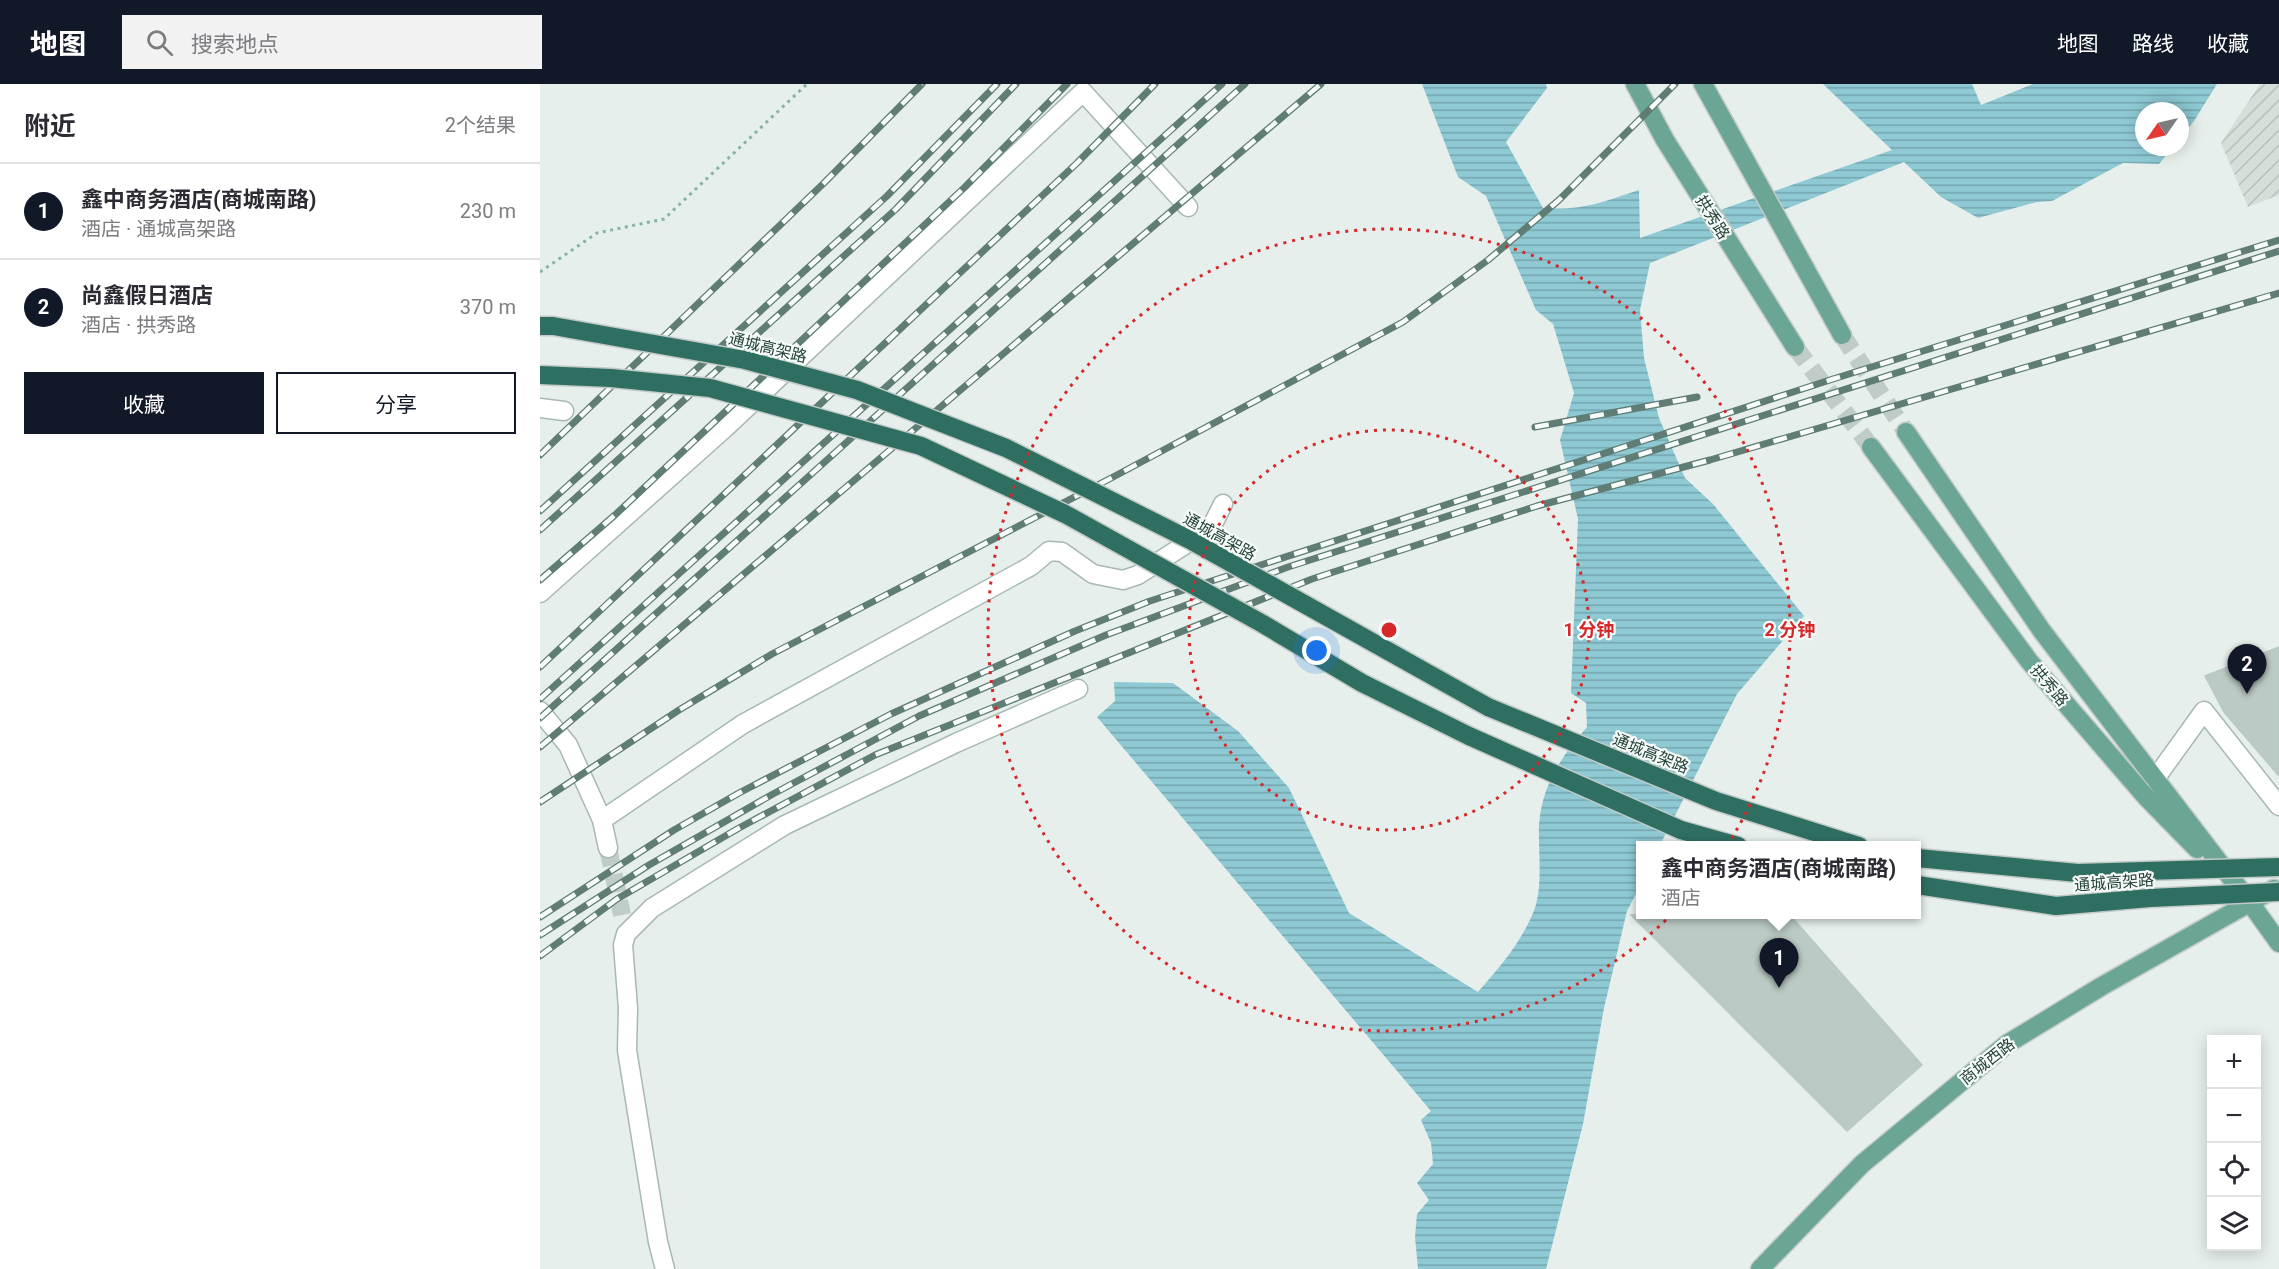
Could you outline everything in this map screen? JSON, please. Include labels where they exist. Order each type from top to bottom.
[{"type":"highway","name":"通城高架路","points":[[540,326],[553,326],[745,360],[857,390],[1006,448],[1190,540],[1488,707],[1716,801],[1843,841]]},
{"type":"highway","points":[[540,375],[611,378],[710,388],[921,446],[1065,514],[1263,624],[1362,683],[1458,731],[1681,830],[1720,841]]},
{"type":"highway","name":"通城高架路","points":[[1921,858],[2078,873],[2279,867]]},
{"type":"highway","name":"通城高架路","points":[[1921,886],[2056,906],[2150,898],[2279,892]]},
{"type":"main road","name":"拱秀路","points":[[1635,84],[1665,140],[1795,347]]},
{"type":"main road","points":[[1703,84],[1842,335]]},
{"type":"main road","name":"拱秀路","points":[[1906,432],[2042,631],[2252,904],[2279,943]]},
{"type":"main road","name":"拱秀路","points":[[1871,447],[2030,661],[2146,797],[2252,904]]},
{"type":"main road","name":"商城西路","points":[[1760,1269],[1862,1164],[2007,1044],[2102,986],[2252,904],[2279,886]]},
{"type":"main road","name":"商城西路","points":[[2252,904],[2279,901]]},
{"type":"street","points":[[540,592],[725,428],[1083,92],[1188,207]]},
{"type":"street","points":[[540,408],[564,411]]},
{"type":"street","points":[[602,820],[743,724],[1022,571],[1049,551],[1062,552],[1093,574],[1123,580],[1138,574],[1211,528],[1223,504]]},
{"type":"street","points":[[626,934],[652,908],[785,825],[956,743],[1078,689]]},
{"type":"street","points":[[540,711],[568,746],[602,820],[608,848]]},
{"type":"street","points":[[2156,779],[2204,711],[2279,806]]},
{"type":"street","points":[[622,915],[626,934],[623,945],[628,1008],[627,1050],[658,1242],[665,1269]]},
{"type":"path","points":[[540,272],[597,233],[664,219],[807,84]]},
{"type":"shaded area","points":[[2260,84],[2279,84],[2279,195],[2248,207],[2221,143]]},
{"type":"water","points":[[1422,84],[1546,84],[1547,88],[1506,142],[1543,208],[1581,207],[1639,190],[1640,238],[1892,150],[1823,84],[1972,84],[1981,105],[2033,84],[2217,84],[2189,127],[2189,102],[2135,102],[2135,156],[2166,156],[2159,164],[2123,163],[2052,201],[2037,202],[1978,218],[1941,197],[1904,162],[1650,263],[1640,310],[1644,358],[1659,418],[1685,478],[1713,504],[1804,616],[1737,694],[1662,841],[1636,841],[1636,894],[1627,911],[1604,1008],[1583,1124],[1546,1269],[1418,1269],[1415,1237],[1417,1214],[1429,1200],[1417,1183],[1433,1164],[1431,1143],[1421,1120],[1431,1111],[1097,717],[1115,701],[1114,682],[1173,683],[1238,731],[1289,788],[1349,913],[1478,992],[1511,952],[1535,908],[1539,888],[1539,825],[1544,797],[1554,772],[1587,727],[1586,703],[1571,693],[1578,519],[1560,440],[1574,393],[1553,324],[1536,310],[1486,196],[1458,177]]},
{"type":"building","points":[[2279,647],[2279,776],[2224,712],[2205,676]]},
{"type":"building","points":[[1631,915],[1636,915],[1636,919],[1794,919],[1922,1065],[1847,1131]]},
{"type":"tunnel","points":[[1842,335],[1906,432]]},
{"type":"tunnel","points":[[1795,347],[1871,447]]},
{"type":"tunnel","points":[[608,848],[622,915]]},
{"type":"railway","points":[[540,455],[824,183],[922,84]]},
{"type":"railway","points":[[540,511],[887,196],[997,84]]},
{"type":"railway","points":[[540,530],[896,209],[1016,84]]},
{"type":"railway","points":[[540,580],[615,515],[965,187],[1067,84]]},
{"type":"railway","points":[[540,667],[1077,163],[1155,84]]},
{"type":"railway","points":[[540,699],[1222,84]]},
{"type":"railway","points":[[540,718],[1245,84]]},
{"type":"railway","points":[[540,747],[1321,84]]},
{"type":"railway","points":[[540,802],[679,710],[772,654],[1115,476],[1403,322],[1488,260],[1559,200],[1675,84]]},
{"type":"railway","points":[[540,917],[674,830],[739,793],[891,714],[1075,631],[1150,601],[1833,379],[2279,240]]},
{"type":"railway","points":[[540,935],[649,865],[773,794],[919,716],[1106,635],[1288,567],[2279,251]]},
{"type":"railway","points":[[540,956],[617,899],[739,828],[875,755],[1312,579],[1537,506],[1710,460],[2279,293]]},
{"type":"railway","points":[[1535,427],[1697,397]]},
{"type":"place","name":"尚鑫假日酒店","points":[[2247,694]]},
{"type":"place","name":"鑫中商务酒店(商城南路)","points":[[1779,988]]}]
